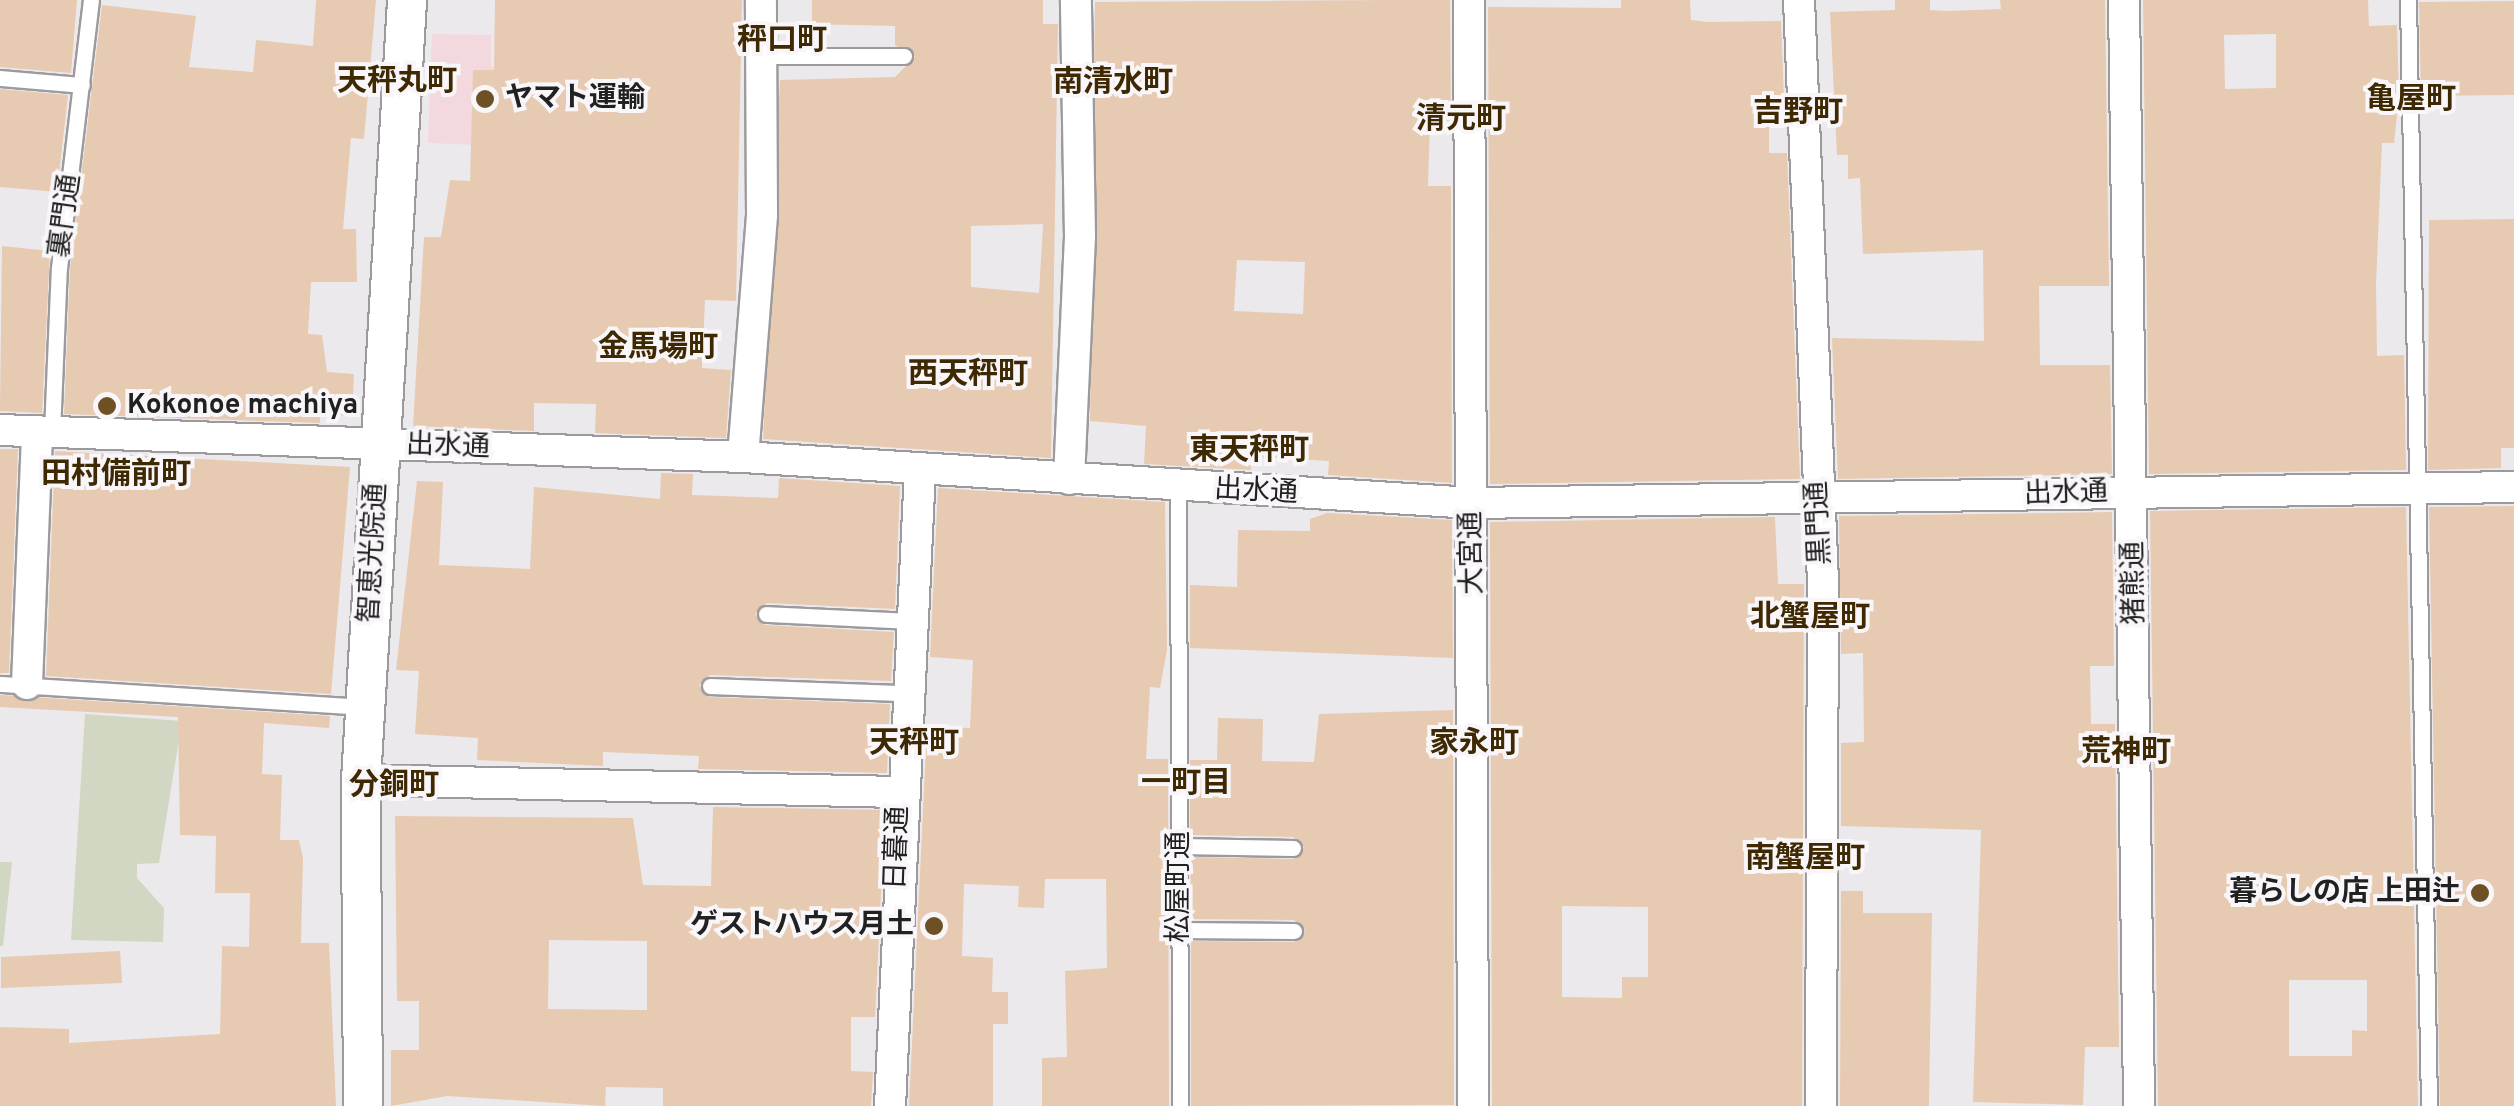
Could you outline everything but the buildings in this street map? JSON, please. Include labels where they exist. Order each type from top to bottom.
[{"type":"street","name":"智恵光院通","points":[[363,1106],[361,780],[407,0]]},
{"type":"street","points":[[743,457],[762,215],[760,0]]},
{"type":"street","points":[[1068,479],[1080,236],[1076,0]]},
{"type":"street","name":"大宮通","points":[[1469,0],[1473,1106]]},
{"type":"street","name":"黒門通","points":[[1799,0],[1819,501],[1821,1106]]},
{"type":"street","name":"猪熊通","points":[[2124,0],[2134,492],[2139,1106]]},
{"type":"street","name":"出水通","points":[[0,430],[743,457],[1178,489],[1473,502],[1819,501],[2514,487]]},
{"type":"street","name":"裏門通","points":[[14,684],[44,432]]},
{"type":"street","name":"日暮通","points":[[890,1106],[900,792],[920,470]]},
{"type":"street","points":[[361,780],[900,792]]},
{"type":"lane","name":"裏門通","points":[[44,432],[91,0]]},
{"type":"lane","points":[[2408,0],[2429,1106]]},
{"type":"lane","points":[[761,56],[904,56]]},
{"type":"lane","points":[[0,78],[82,85]]},
{"type":"lane","name":"松屋町通","points":[[1178,489],[1180,1106]]},
{"type":"lane","points":[[766,614],[909,621]]},
{"type":"lane","points":[[14,684],[366,706]]},
{"type":"lane","points":[[710,686],[905,693]]},
{"type":"lane","points":[[1179,846],[1294,848]]},
{"type":"lane","points":[[1180,930],[1294,931]]},
{"type":"shaded area","points":[[432,34],[491,35],[491,67],[551,68],[550,148],[428,143]]},
{"type":"green space","points":[[85,714],[182,721],[159,863],[137,864],[137,878],[164,908],[163,942],[71,940]]},
{"type":"green space","points":[[0,862],[12,862],[3,946],[0,946]]},
{"type":"place","name":"ヤマト運輸","points":[[485,99]]},
{"type":"place","name":"Kokonoe machiya","points":[[107,406]]},
{"type":"place","name":"暮らしの店 上田辻","points":[[2480,893]]},
{"type":"place","name":"ゲストハウス月土","points":[[934,926]]},
{"type":"district","name":"秤口町","points":[[782,42]]},
{"type":"district","name":"天秤丸町","points":[[397,83]]},
{"type":"district","name":"南清水町","points":[[1113,84]]},
{"type":"district","name":"亀屋町","points":[[2411,101]]},
{"type":"district","name":"吉野町","points":[[1798,114]]},
{"type":"district","name":"清元町","points":[[1461,121]]},
{"type":"district","name":"金馬場町","points":[[658,349]]},
{"type":"district","name":"西天秤町","points":[[968,376]]},
{"type":"district","name":"東天秤町","points":[[1249,452]]},
{"type":"district","name":"田村備前町","points":[[116,476]]},
{"type":"district","name":"北蟹屋町","points":[[1810,619]]},
{"type":"district","name":"天秤町","points":[[914,745]]},
{"type":"district","name":"家永町","points":[[1474,745]]},
{"type":"district","name":"荒神町","points":[[2126,754]]},
{"type":"district","name":"一町目","points":[[1186,785]]},
{"type":"district","name":"分銅町","points":[[394,787]]},
{"type":"district","name":"南蟹屋町","points":[[1805,860]]}]
